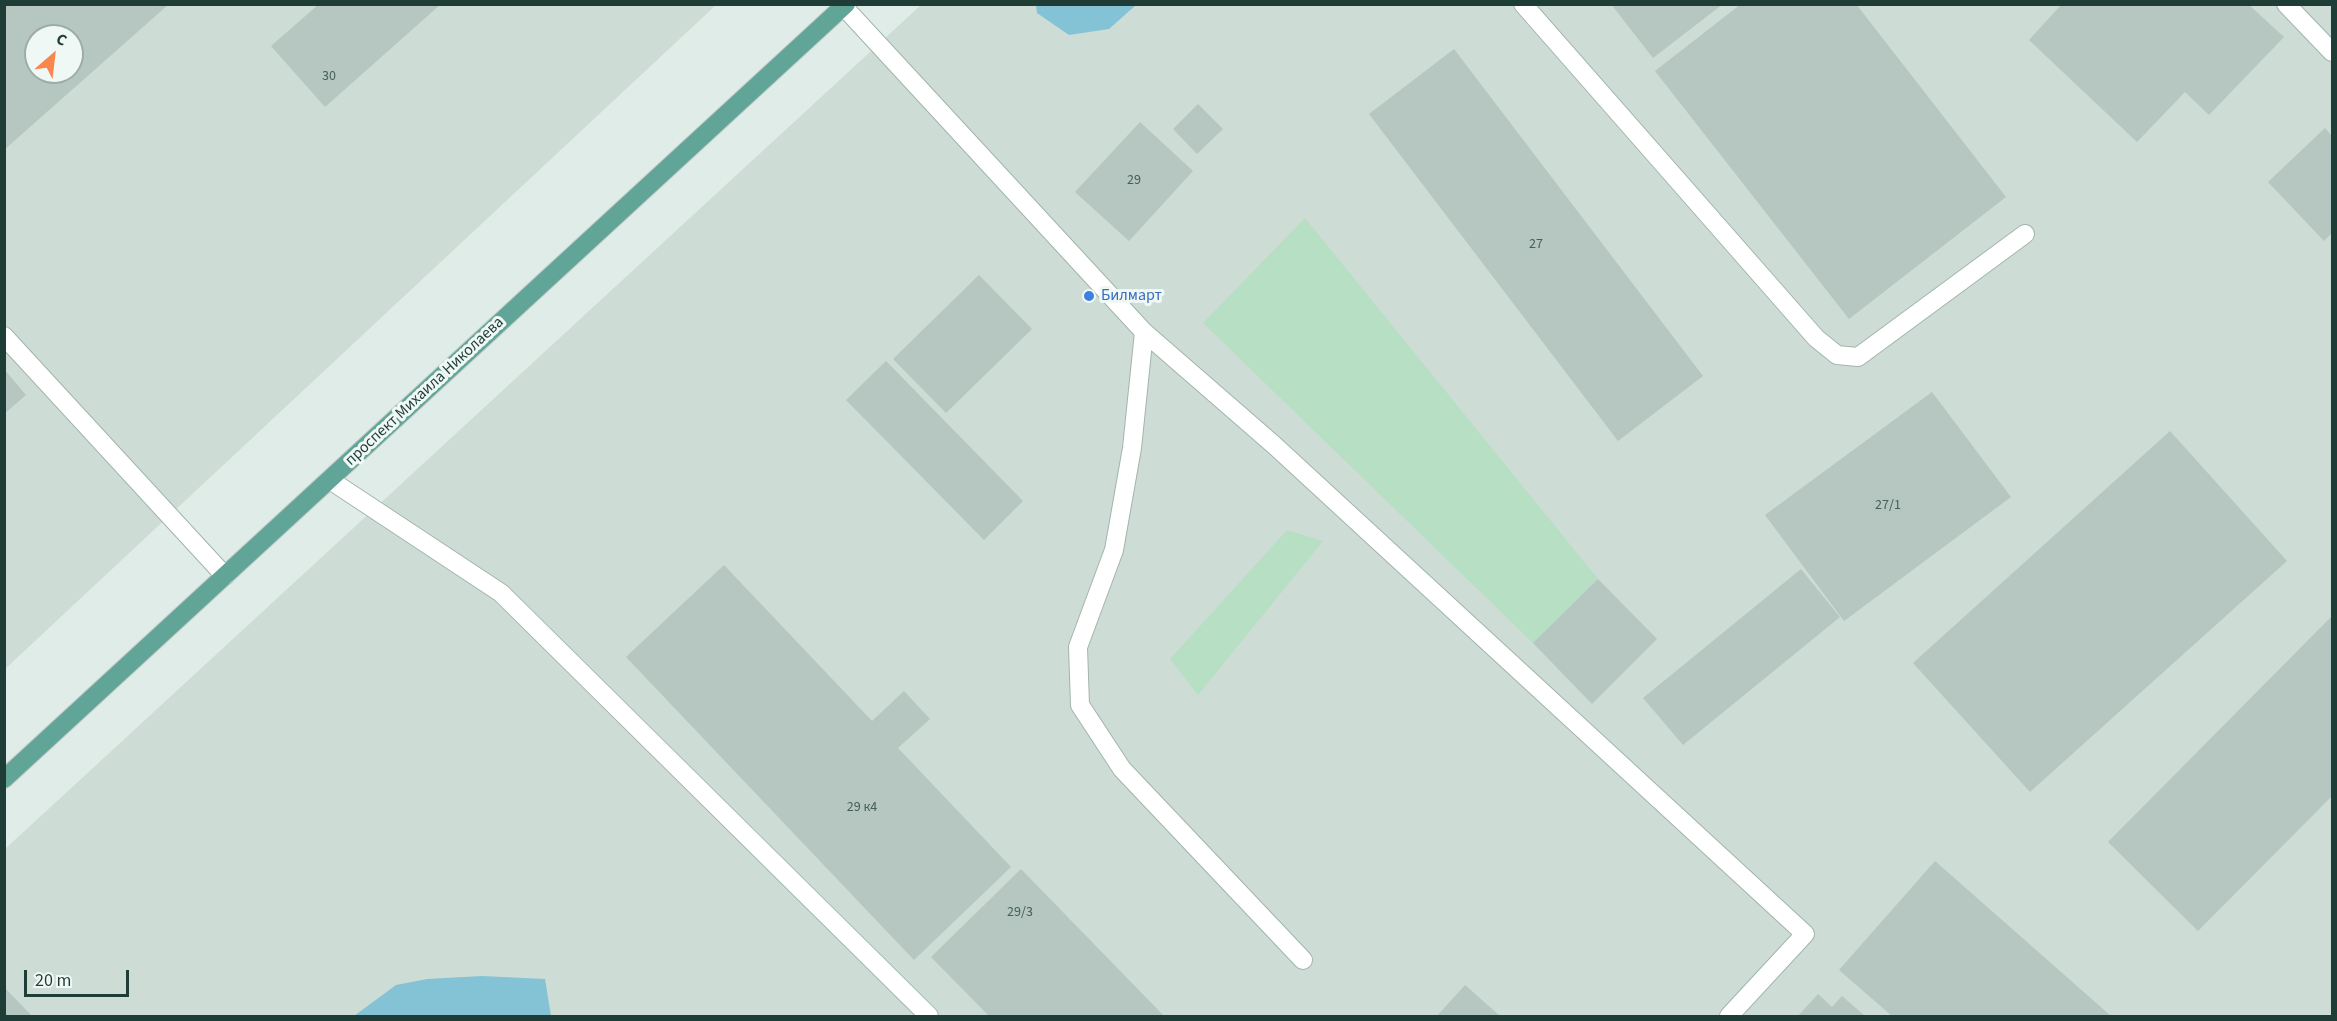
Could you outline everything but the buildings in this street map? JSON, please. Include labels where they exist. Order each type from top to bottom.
[{"type":"main road","name":"проспект Михаила Николаева","points":[[4,779],[845,6]]},
{"type":"street","points":[[1522,4],[1816,338],[1837,355],[1858,357],[2025,234]]},
{"type":"street","points":[[2286,4],[2332,52]]},
{"type":"street","points":[[845,6],[1144,332],[1274,445],[1805,934],[1729,1017]]},
{"type":"street","points":[[1144,332],[1132,448],[1114,550],[1078,646],[1080,705],[1122,769],[1303,960]]},
{"type":"street","points":[[4,336],[225,576]]},
{"type":"street","points":[[330,480],[501,593],[930,1017]]},
{"type":"shaded area","points":[[5,5],[716,5],[5,669]]},
{"type":"shaded area","points":[[921,5],[2332,5],[2332,1016],[5,1016],[5,849]]},
{"type":"green space","points":[[1305,218],[1598,579],[1533,643],[1203,323]]},
{"type":"green space","points":[[1287,530],[1323,541],[1198,695],[1170,659]]},
{"type":"water","points":[[1036,4],[1136,5],[1109,29],[1069,35],[1037,13]]},
{"type":"water","points":[[482,976],[545,979],[551,1016],[354,1016],[396,985],[427,979]]},
{"type":"place","name":"Билмарт","points":[[1089,296]]}]
